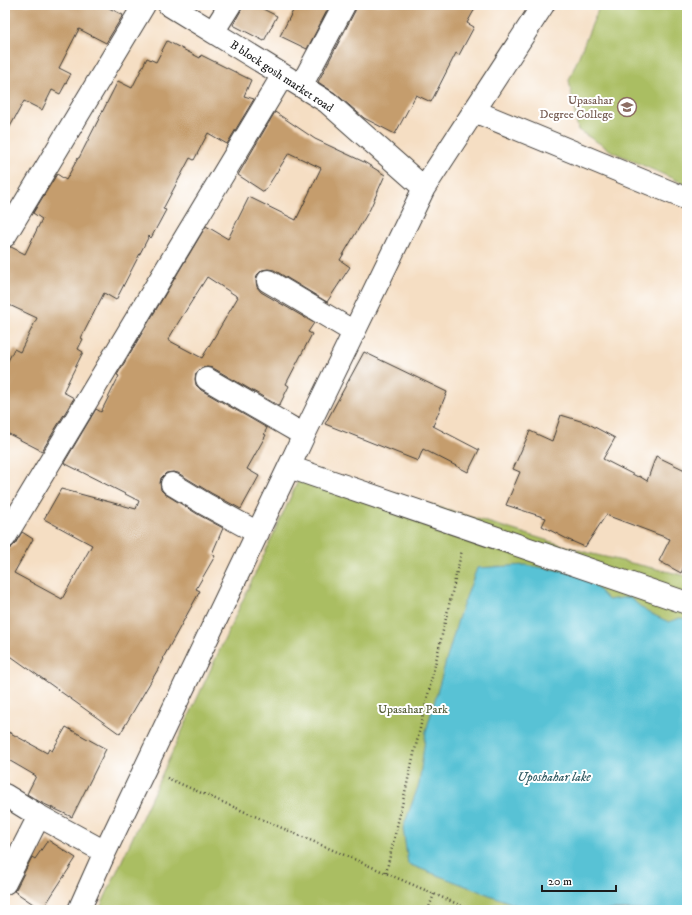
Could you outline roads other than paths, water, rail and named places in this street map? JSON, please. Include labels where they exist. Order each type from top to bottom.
[{"type":"street","points":[[5,236],[144,5]]},
{"type":"street","name":"B block gosh market road","points":[[169,5],[327,102],[424,188]]},
{"type":"street","points":[[213,32],[230,5]]},
{"type":"street","points":[[301,86],[344,5]]},
{"type":"street","points":[[79,910],[105,852],[304,435],[424,188],[543,5]]},
{"type":"street","points":[[5,537],[283,75]]},
{"type":"street","points":[[474,111],[687,199]]},
{"type":"street","points":[[268,280],[354,332]]},
{"type":"street","points":[[207,379],[304,435]]},
{"type":"street","points":[[289,467],[687,603]]},
{"type":"street","points":[[172,484],[258,533]]},
{"type":"street","points":[[5,794],[40,816],[105,852]]},
{"type":"street","points":[[5,883],[40,816]]},
{"type":"water","name":"Uposhahar lake","points":[[526,565],[584,574],[608,600],[629,597],[647,612],[669,622],[680,618],[687,619],[687,910],[529,910],[408,864],[403,828],[419,784],[426,731],[459,616],[477,568]]},
{"type":"place","name":"Upasahar Degree College","points":[[627,107]]},
{"type":"park label","name":"Upasahar Park","points":[[413,709]]}]
